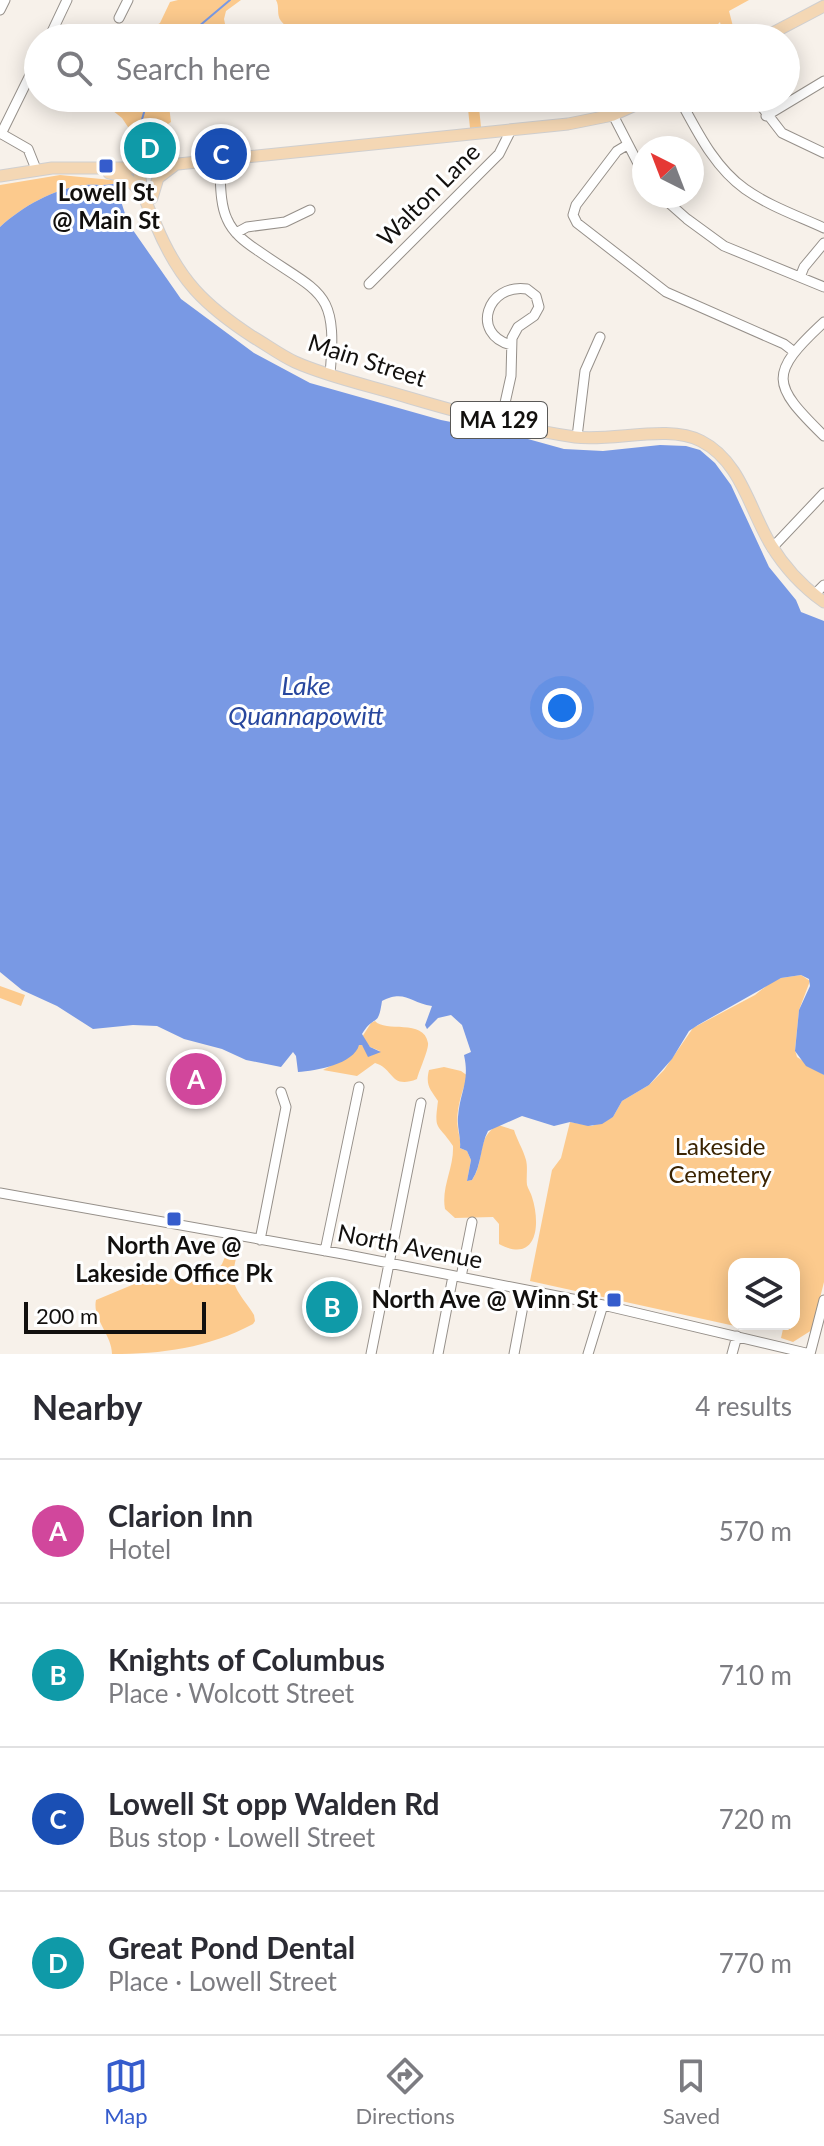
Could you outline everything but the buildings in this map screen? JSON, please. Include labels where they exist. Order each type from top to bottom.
[{"type":"main road","points":[[790,24],[824,6]]},
{"type":"main road","points":[[0,176],[36,169],[139,168],[511,130],[568,124],[620,112]]},
{"type":"main road","points":[[81,168],[126,177],[147,195],[158,178],[180,162]]},
{"type":"main road","name":"Main Street","points":[[139,168],[147,180],[147,195],[156,226],[176,268],[209,306],[281,354],[330,374],[425,402],[577,437],[607,439],[670,435],[702,441],[714,450],[739,481],[772,548],[789,571],[819,599]]},
{"type":"street","points":[[0,10],[5,0]]},
{"type":"street","points":[[56,24],[67,0]]},
{"type":"street","points":[[119,18],[128,0]]},
{"type":"street","points":[[800,95],[824,81]]},
{"type":"street","points":[[24,87],[0,134],[29,150],[36,169]]},
{"type":"street","points":[[687,112],[704,144],[735,181],[759,197],[824,228]]},
{"type":"street","points":[[764,112],[787,137],[824,153]]},
{"type":"street","points":[[766,116],[773,112]]},
{"type":"street","points":[[613,115],[632,154]]},
{"type":"street","name":"Walton Lane","points":[[369,284],[499,154],[511,130]]},
{"type":"street","points":[[627,145],[617,151],[575,207],[573,215],[577,223],[666,292],[793,351]]},
{"type":"street","points":[[219,158],[224,210],[236,233],[322,297],[330,311],[333,327],[330,374]]},
{"type":"street","points":[[675,208],[724,246],[824,287]]},
{"type":"street","points":[[236,233],[247,227],[285,222],[310,210]]},
{"type":"street","points":[[800,277],[804,267],[824,243]]},
{"type":"street","points":[[501,421],[511,376],[511,345],[518,327],[534,316],[539,307],[536,296],[527,289],[505,291],[494,300],[489,311],[488,323],[493,334],[499,341],[511,345]]},
{"type":"street","points":[[824,322],[793,351],[785,370],[785,390],[795,407],[824,436]]},
{"type":"street","points":[[577,437],[585,371],[600,337]]},
{"type":"street","points":[[772,548],[824,493]]},
{"type":"street","points":[[819,599],[824,585]]},
{"type":"street","points":[[325,1251],[359,1087]]},
{"type":"street","points":[[260,1240],[286,1107],[281,1092]]},
{"type":"street","points":[[371,1354],[421,1103]]},
{"type":"street","name":"North Avenue","points":[[1,1189],[603,1305],[810,1354]]},
{"type":"street","points":[[438,1354],[472,1222]]},
{"type":"street","points":[[514,1354],[526,1290]]},
{"type":"street","points":[[810,1354],[824,1300]]},
{"type":"street","points":[[588,1354],[603,1305]]},
{"type":"street","points":[[732,1354],[737,1336]]},
{"type":"green space","points":[[241,0],[226,11],[225,24],[158,24],[170,2]]},
{"type":"green space","points":[[276,0],[749,0],[729,11],[732,24],[284,24]]},
{"type":"green space","points":[[114,112],[170,112],[171,122],[159,127],[142,125],[130,130]]},
{"type":"green space","points":[[468,112],[479,112],[481,127],[470,128]]},
{"type":"green space","points":[[60,175],[122,181],[73,187],[50,195],[18,212],[0,227],[0,185]]},
{"type":"green space","name":"Lakeside Cemetery","points":[[801,975],[810,981],[799,1010],[795,1050],[797,1057],[824,1075],[824,1282],[812,1330],[793,1342],[781,1338],[783,1330],[800,1330],[800,1258],[728,1258],[728,1324],[530,1281],[552,1170],[561,1158],[570,1122],[592,1126],[613,1117],[622,1101],[649,1085],[664,1070],[693,1028],[781,978]]},
{"type":"green space","points":[[0,986],[25,995],[21,1006],[0,998]]},
{"type":"green space","points":[[375,1021],[387,1026],[412,1028],[425,1035],[428,1046],[417,1079],[402,1082],[375,1063],[357,1076],[323,1070],[342,1060],[359,1045],[370,1056],[380,1051],[370,1047],[362,1037]]},
{"type":"green space","points":[[444,1067],[468,1076],[457,1116],[460,1148],[467,1151],[471,1160],[467,1181],[472,1180],[476,1172],[483,1143],[491,1130],[498,1125],[514,1130],[526,1160],[527,1185],[536,1219],[533,1238],[529,1245],[521,1249],[499,1244],[499,1224],[493,1217],[455,1218],[445,1209],[453,1146],[438,1126],[438,1101],[428,1080],[429,1070]]},
{"type":"green space","points":[[234,1243],[237,1249],[234,1282],[254,1315],[253,1324],[219,1339],[184,1348],[112,1354],[97,1314],[96,1300],[144,1280],[212,1277]]},
{"type":"water","name":"Lake Quannapowitt","points":[[122,181],[119,195],[128,223],[181,299],[254,353],[310,383],[441,420],[564,449],[603,451],[660,445],[686,446],[700,450],[715,463],[731,485],[769,567],[796,600],[801,612],[824,621],[824,1075],[806,1066],[795,1051],[799,1010],[810,986],[809,979],[801,975],[781,978],[689,1031],[672,1059],[649,1085],[622,1101],[613,1117],[602,1124],[588,1126],[570,1122],[554,1126],[522,1116],[488,1131],[475,1174],[472,1180],[467,1181],[471,1160],[467,1151],[460,1148],[458,1121],[465,1080],[464,1055],[471,1052],[462,1025],[451,1015],[438,1018],[427,1029],[425,1025],[432,1006],[396,996],[382,1001],[377,1018],[362,1034],[370,1047],[381,1052],[368,1057],[359,1045],[356,1052],[342,1062],[298,1072],[293,1052],[281,1067],[246,1060],[222,1049],[184,1039],[157,1026],[93,1029],[57,1006],[22,990],[0,972],[0,227],[18,212],[50,195],[73,187]]},
{"type":"waterway","points":[[202,24],[230,0]]},
{"type":"waterway","points":[[131,159],[144,112]]},
{"type":"place","name":"Great Pond Dental","points":[[150,148]]},
{"type":"place","name":"Lowell St opp Walden Rd","points":[[221,154]]},
{"type":"place","name":"Lowell St @ Main St","points":[[106,166]]},
{"type":"place","name":"Clarion Inn","points":[[196,1079]]},
{"type":"place","name":"North Ave @ Lakeside Office Pk","points":[[174,1219]]},
{"type":"place","name":"North Ave @ Winn St","points":[[614,1300]]},
{"type":"place","name":"Knights of Columbus","points":[[332,1307]]}]
